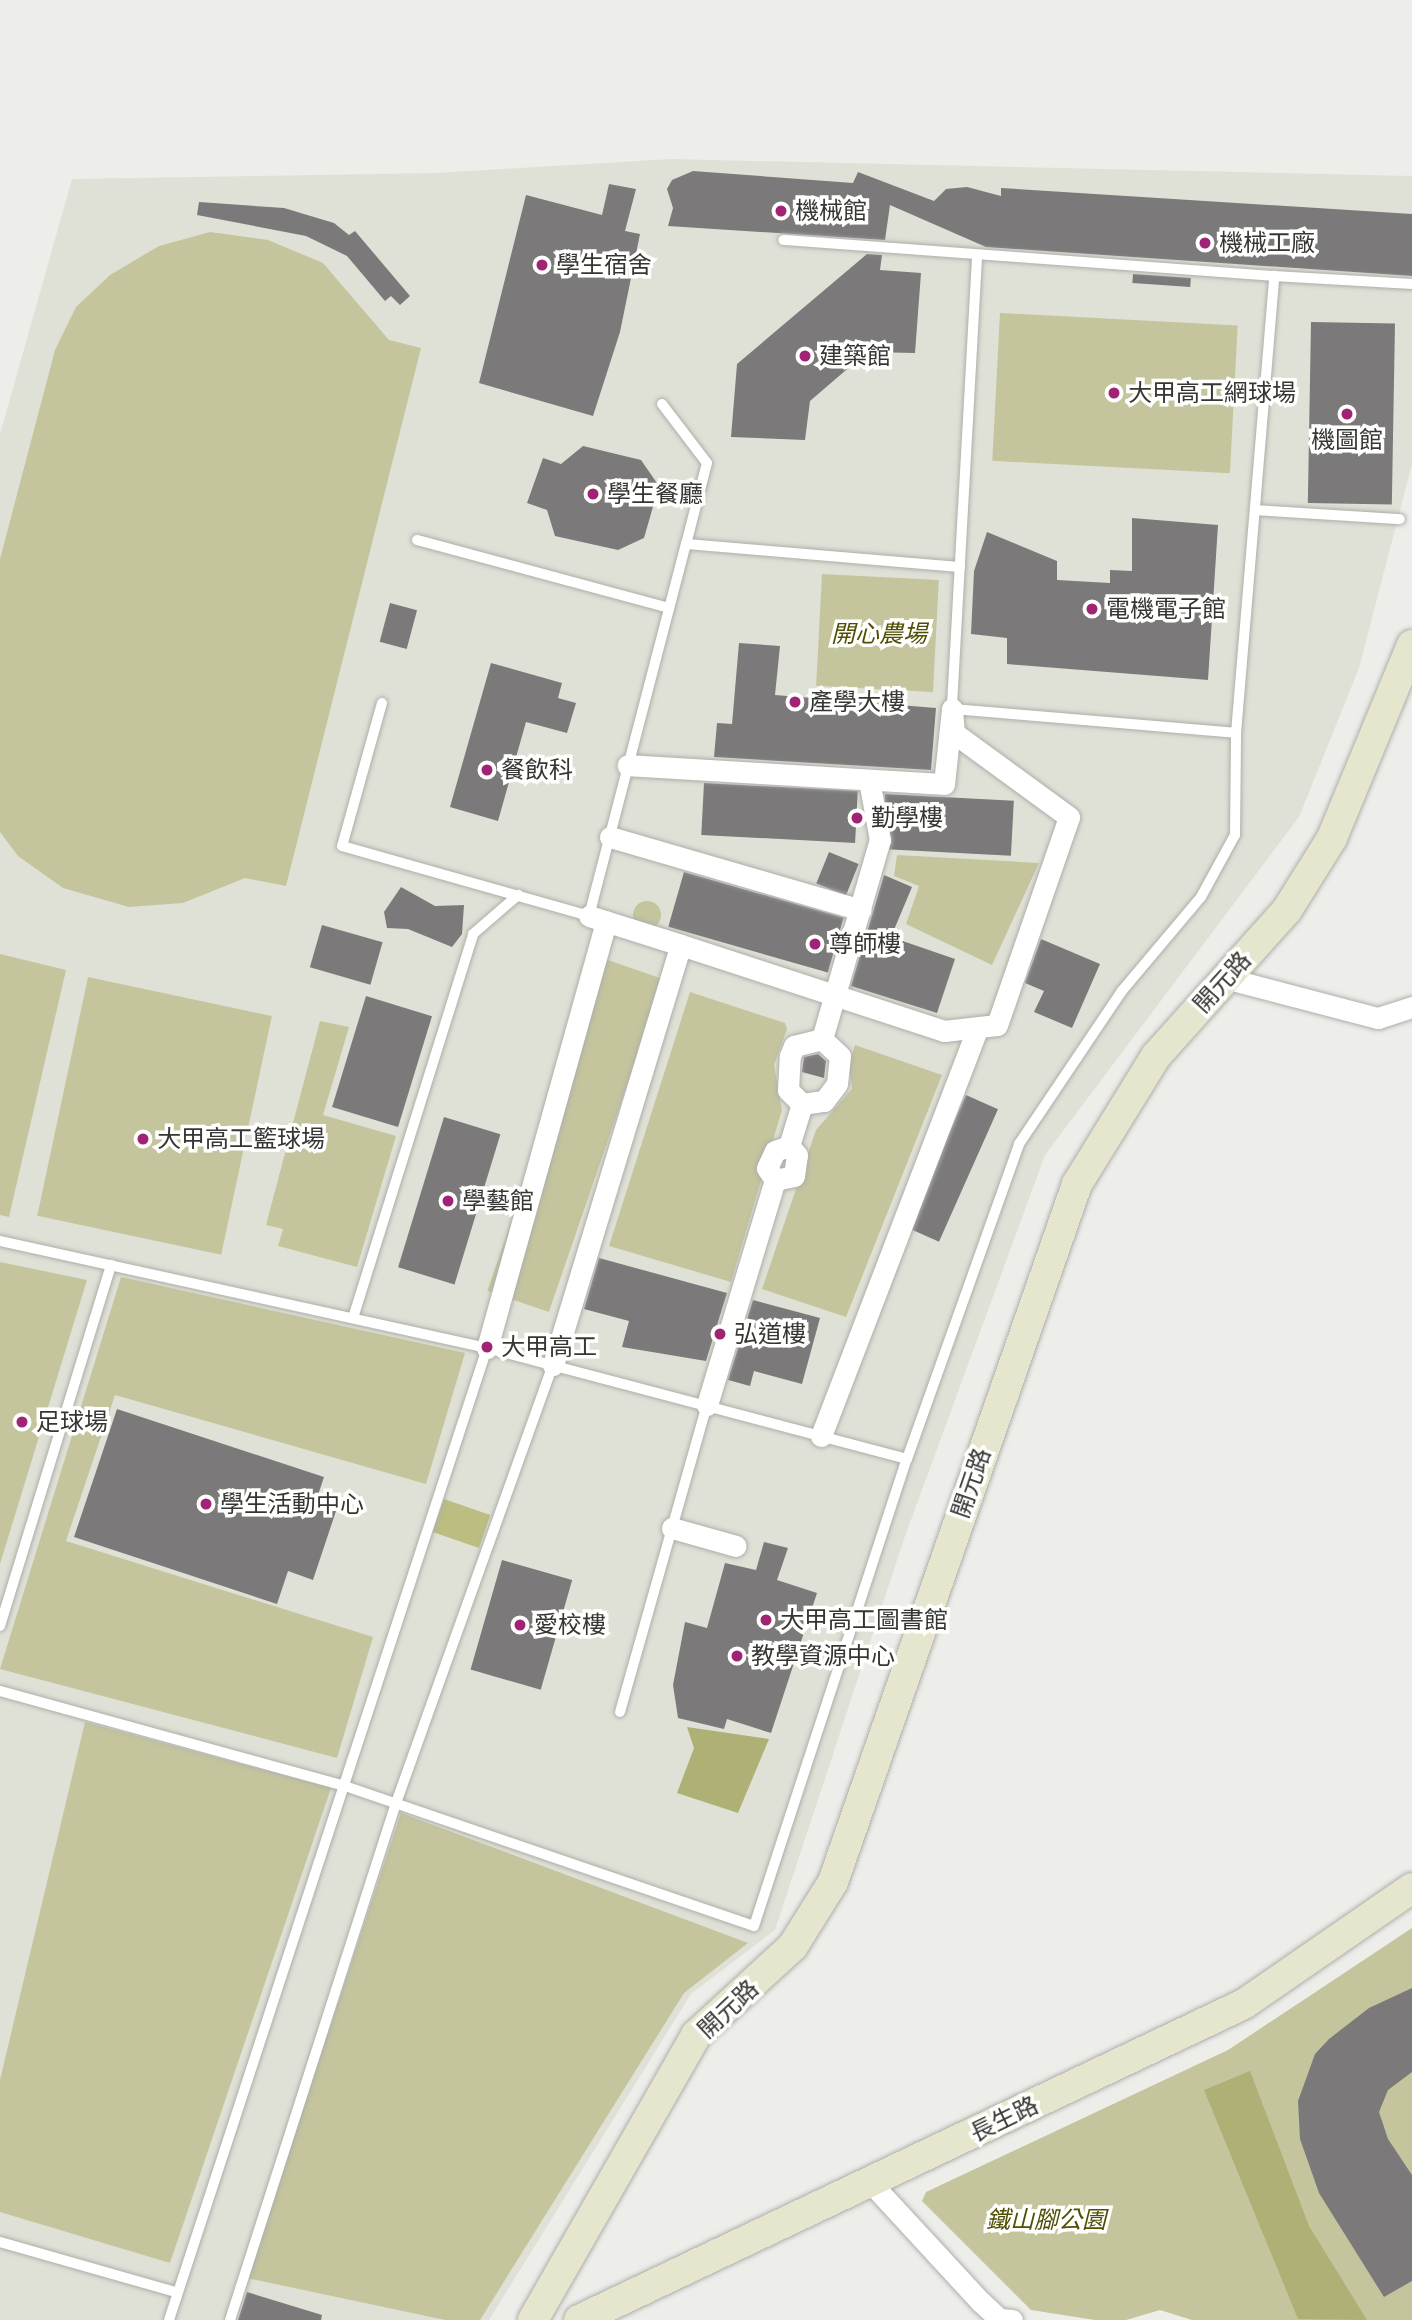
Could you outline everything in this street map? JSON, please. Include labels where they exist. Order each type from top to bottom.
[{"type":"street","name":"開元路","points":[[533,2320],[696,2035],[793,1946],[833,1882],[1077,1184],[1156,1056],[1287,910],[1332,838],[1412,646]]},
{"type":"street","points":[[628,765],[944,785],[953,709]]},
{"type":"street","points":[[486,1348],[598,918],[944,1031],[977,1030],[997,1025],[1069,817],[954,733],[953,709]]},
{"type":"street","points":[[822,1039],[880,840],[869,780]]},
{"type":"street","points":[[610,837],[860,910]]},
{"type":"street","points":[[553,1365],[681,945]]},
{"type":"street","points":[[1225,978],[1378,1018],[1412,1007]]},
{"type":"street","points":[[821,1436],[977,1030]]},
{"type":"street","points":[[803,1104],[824,1101],[837,1084],[841,1056],[822,1039]]},
{"type":"street","points":[[803,1104],[788,1090],[790,1056],[794,1046],[822,1039]]},
{"type":"street","points":[[707,1405],[775,1180],[767,1168],[775,1151],[789,1146],[803,1104]]},
{"type":"street","points":[[672,1528],[736,1546]]},
{"type":"street","name":"長生路","points":[[579,2320],[1244,2004],[1412,1888]]},
{"type":"street","points":[[870,2183],[981,2302],[999,2319],[1012,2320]]},
{"type":"lane","points":[[783,240],[977,258],[1412,284]]},
{"type":"lane","points":[[977,258],[953,709],[1236,733]]},
{"type":"lane","points":[[0,1691],[342,1785],[754,1926],[907,1459],[1019,1144],[1121,992],[1200,897],[1235,835],[1236,733],[1274,276]]},
{"type":"lane","points":[[382,703],[342,846],[598,918],[610,837],[707,463],[662,404]]},
{"type":"lane","points":[[1255,510],[1400,519]]},
{"type":"lane","points":[[417,540],[669,608]]},
{"type":"lane","points":[[685,544],[960,567]]},
{"type":"lane","points":[[353,1318],[473,934],[518,895]]},
{"type":"lane","points":[[0,1241],[486,1348],[907,1459]]},
{"type":"lane","points":[[0,1626],[111,1265]]},
{"type":"lane","points":[[169,2320],[486,1348]]},
{"type":"lane","points":[[230,2320],[396,1803],[553,1365]]},
{"type":"lane","points":[[620,1712],[707,1405]]},
{"type":"lane","points":[[0,2242],[177,2292]]},
{"type":"shaded area","name":"大甲高工","points":[[671,159],[1412,176],[1412,464],[1359,668],[1299,817],[1045,1155],[904,1539],[775,1930],[691,1994],[489,2320],[0,2320],[0,434],[72,179],[435,173]]},
{"type":"shaded area","points":[[444,1499],[490,1515],[479,1548],[433,1532]]},
{"type":"shaded area","points":[[687,1727],[769,1739],[738,1813],[677,1793],[694,1748]]},
{"type":"shaded area","points":[[1250,2071],[1309,2226],[1367,2320],[1298,2319],[1204,2090]]},
{"type":"green space","points":[[210,232],[268,240],[323,263],[389,340],[421,348],[286,886],[245,878],[183,903],[129,907],[63,888],[18,856],[0,832],[0,559],[55,350],[76,307],[110,275],[159,246]]},
{"type":"green space","name":"大甲高工網球場","points":[[1000,313],[1238,325],[1230,473],[992,461]]},
{"type":"green space","name":"開心農場","points":[[822,574],[939,580],[933,692],[816,686]]},
{"type":"green space","points":[[897,855],[1039,863],[992,965],[906,924],[919,886],[894,876]]},
{"type":"green space","points":[[647,901],[657,905],[661,915],[657,925],[647,929],[637,925],[633,915],[637,905]]},
{"type":"green space","points":[[0,954],[66,970],[9,1217],[0,1215]]},
{"type":"green space","points":[[602,958],[663,979],[549,1312],[487,1291]]},
{"type":"green space","name":"大甲高工籃球場","points":[[88,977],[272,1016],[221,1255],[37,1216]]},
{"type":"green space","points":[[690,992],[785,1023],[787,1029],[774,1065],[782,1110],[731,1282],[609,1246]]},
{"type":"green space","points":[[320,1021],[349,1027],[323,1115],[396,1136],[357,1267],[278,1246],[283,1229],[266,1225]]},
{"type":"green space","points":[[855,1045],[942,1075],[846,1317],[762,1289],[816,1130],[852,1089],[849,1064]]},
{"type":"green space","name":"足球場","points":[[0,1262],[87,1280],[0,1564]]},
{"type":"green space","points":[[121,1277],[465,1353],[426,1484],[115,1395],[66,1541],[373,1637],[337,1758],[0,1669]]},
{"type":"green space","points":[[85,1722],[331,1788],[170,2263],[0,2212],[0,2080]]},
{"type":"green space","points":[[401,1813],[748,1943],[684,1993],[480,2320],[445,2320],[247,2278]]},
{"type":"green space","name":"鐵山腳公園","points":[[1412,1928],[1412,2320],[1192,2320],[1160,2310],[1126,2320],[1095,2320],[1031,2310],[922,2201],[926,2192],[1228,2050]]},
{"type":"building","name":"機械工廠","points":[[693,171],[853,183],[858,172],[934,201],[946,189],[967,187],[1001,196],[1001,188],[1412,214],[1412,276],[986,247],[890,205],[885,240],[668,226],[673,208],[667,189],[672,180]]},
{"type":"building","points":[[609,184],[636,189],[625,231],[640,234],[620,332],[593,416],[479,383],[526,195],[602,215]]},
{"type":"building","points":[[199,202],[284,208],[334,223],[349,235],[355,231],[410,296],[400,305],[391,296],[385,301],[347,256],[306,236],[197,215]]},
{"type":"building","name":"建築館","points":[[867,254],[882,255],[880,270],[921,273],[915,353],[867,352],[810,401],[805,440],[731,437],[737,364]]},
{"type":"building","points":[[1133,274],[1191,278],[1190,287],[1132,283]]},
{"type":"building","name":"機圖館","points":[[1311,322],[1395,323],[1392,504],[1308,503]]},
{"type":"building","name":"學生餐廳","points":[[583,446],[641,460],[659,486],[644,538],[618,550],[555,536],[547,510],[527,503],[543,458],[561,464]]},
{"type":"building","name":"電機電子館","points":[[1132,518],[1218,525],[1208,680],[1007,664],[1007,638],[971,634],[974,571],[987,532],[1057,561],[1057,580],[1110,583],[1110,570],[1132,571]]},
{"type":"building","points":[[390,603],[417,610],[407,649],[380,642]]},
{"type":"building","name":"產學大樓","points":[[739,643],[780,646],[775,695],[936,708],[931,770],[714,757],[717,723],[732,724]]},
{"type":"building","name":"餐飲科","points":[[491,663],[562,683],[558,698],[576,703],[567,733],[526,722],[498,821],[450,807]]},
{"type":"building","points":[[704,783],[858,791],[855,843],[701,835]]},
{"type":"building","points":[[885,794],[1014,801],[1011,856],[882,849]]},
{"type":"building","points":[[829,852],[859,864],[846,896],[816,884]]},
{"type":"building","points":[[684,872],[844,918],[828,973],[668,927]]},
{"type":"building","points":[[884,875],[912,887],[891,937],[955,959],[937,1013],[851,986]]},
{"type":"building","points":[[401,887],[435,906],[464,905],[462,934],[452,947],[408,929],[387,928],[384,912]]},
{"type":"building","points":[[322,925],[383,942],[370,985],[310,967]]},
{"type":"building","points":[[1041,939],[1100,964],[1072,1028],[1034,1012],[1044,991],[1025,983]]},
{"type":"building","points":[[366,996],[432,1016],[398,1127],[332,1107]]},
{"type":"building","points":[[818,1054],[826,1061],[824,1078],[802,1072],[804,1057]]},
{"type":"building","points":[[966,1095],[998,1109],[939,1242],[907,1227]]},
{"type":"building","name":"學藝館","points":[[444,1117],[500,1134],[455,1284],[398,1267]]},
{"type":"building","points":[[599,1258],[727,1293],[706,1361],[622,1347],[629,1321],[584,1309]]},
{"type":"building","points":[[753,1300],[820,1318],[802,1384],[754,1371],[750,1386],[728,1380]]},
{"type":"building","name":"學生活動中心","points":[[117,1409],[324,1477],[316,1501],[337,1508],[313,1580],[288,1571],[277,1604],[74,1537]]},
{"type":"building","name":"教學資源中心","points":[[764,1542],[788,1548],[777,1580],[817,1593],[771,1733],[727,1719],[724,1729],[678,1718],[673,1685],[685,1622],[707,1628],[725,1563],[756,1570]]},
{"type":"building","name":"愛校樓","points":[[502,1560],[572,1580],[541,1690],[471,1670]]},
{"type":"building","points":[[1412,1988],[1412,2072],[1388,2090],[1379,2112],[1388,2139],[1412,2175],[1412,2281],[1384,2297],[1319,2193],[1300,2139],[1298,2101],[1315,2054],[1329,2039],[1369,2008]]},
{"type":"building","points":[[247,2292],[322,2315],[321,2320],[238,2320]]},
{"type":"place","name":"機械館","points":[[781,211]]},
{"type":"place","name":"機械工廠","points":[[1205,243]]},
{"type":"place","name":"學生宿舍","points":[[542,265]]},
{"type":"place","name":"建築館","points":[[805,356]]},
{"type":"place","name":"大甲高工網球場","points":[[1114,393]]},
{"type":"place","name":"機圖館","points":[[1347,414]]},
{"type":"place","name":"學生餐廳","points":[[593,494]]},
{"type":"place","name":"電機電子館","points":[[1092,609]]},
{"type":"place","name":"產學大樓","points":[[795,702]]},
{"type":"place","name":"餐飲科","points":[[487,770]]},
{"type":"place","name":"勤學樓","points":[[857,818]]},
{"type":"place","name":"尊師樓","points":[[815,944]]},
{"type":"place","name":"大甲高工籃球場","points":[[143,1139]]},
{"type":"place","name":"學藝館","points":[[448,1201]]},
{"type":"place","name":"弘道樓","points":[[720,1334]]},
{"type":"place","name":"大甲高工","points":[[487,1347]]},
{"type":"place","name":"足球場","points":[[22,1422]]},
{"type":"place","name":"學生活動中心","points":[[206,1504]]},
{"type":"place","name":"大甲高工圖書館","points":[[766,1620]]},
{"type":"place","name":"愛校樓","points":[[520,1625]]},
{"type":"place","name":"教學資源中心","points":[[737,1656]]}]
